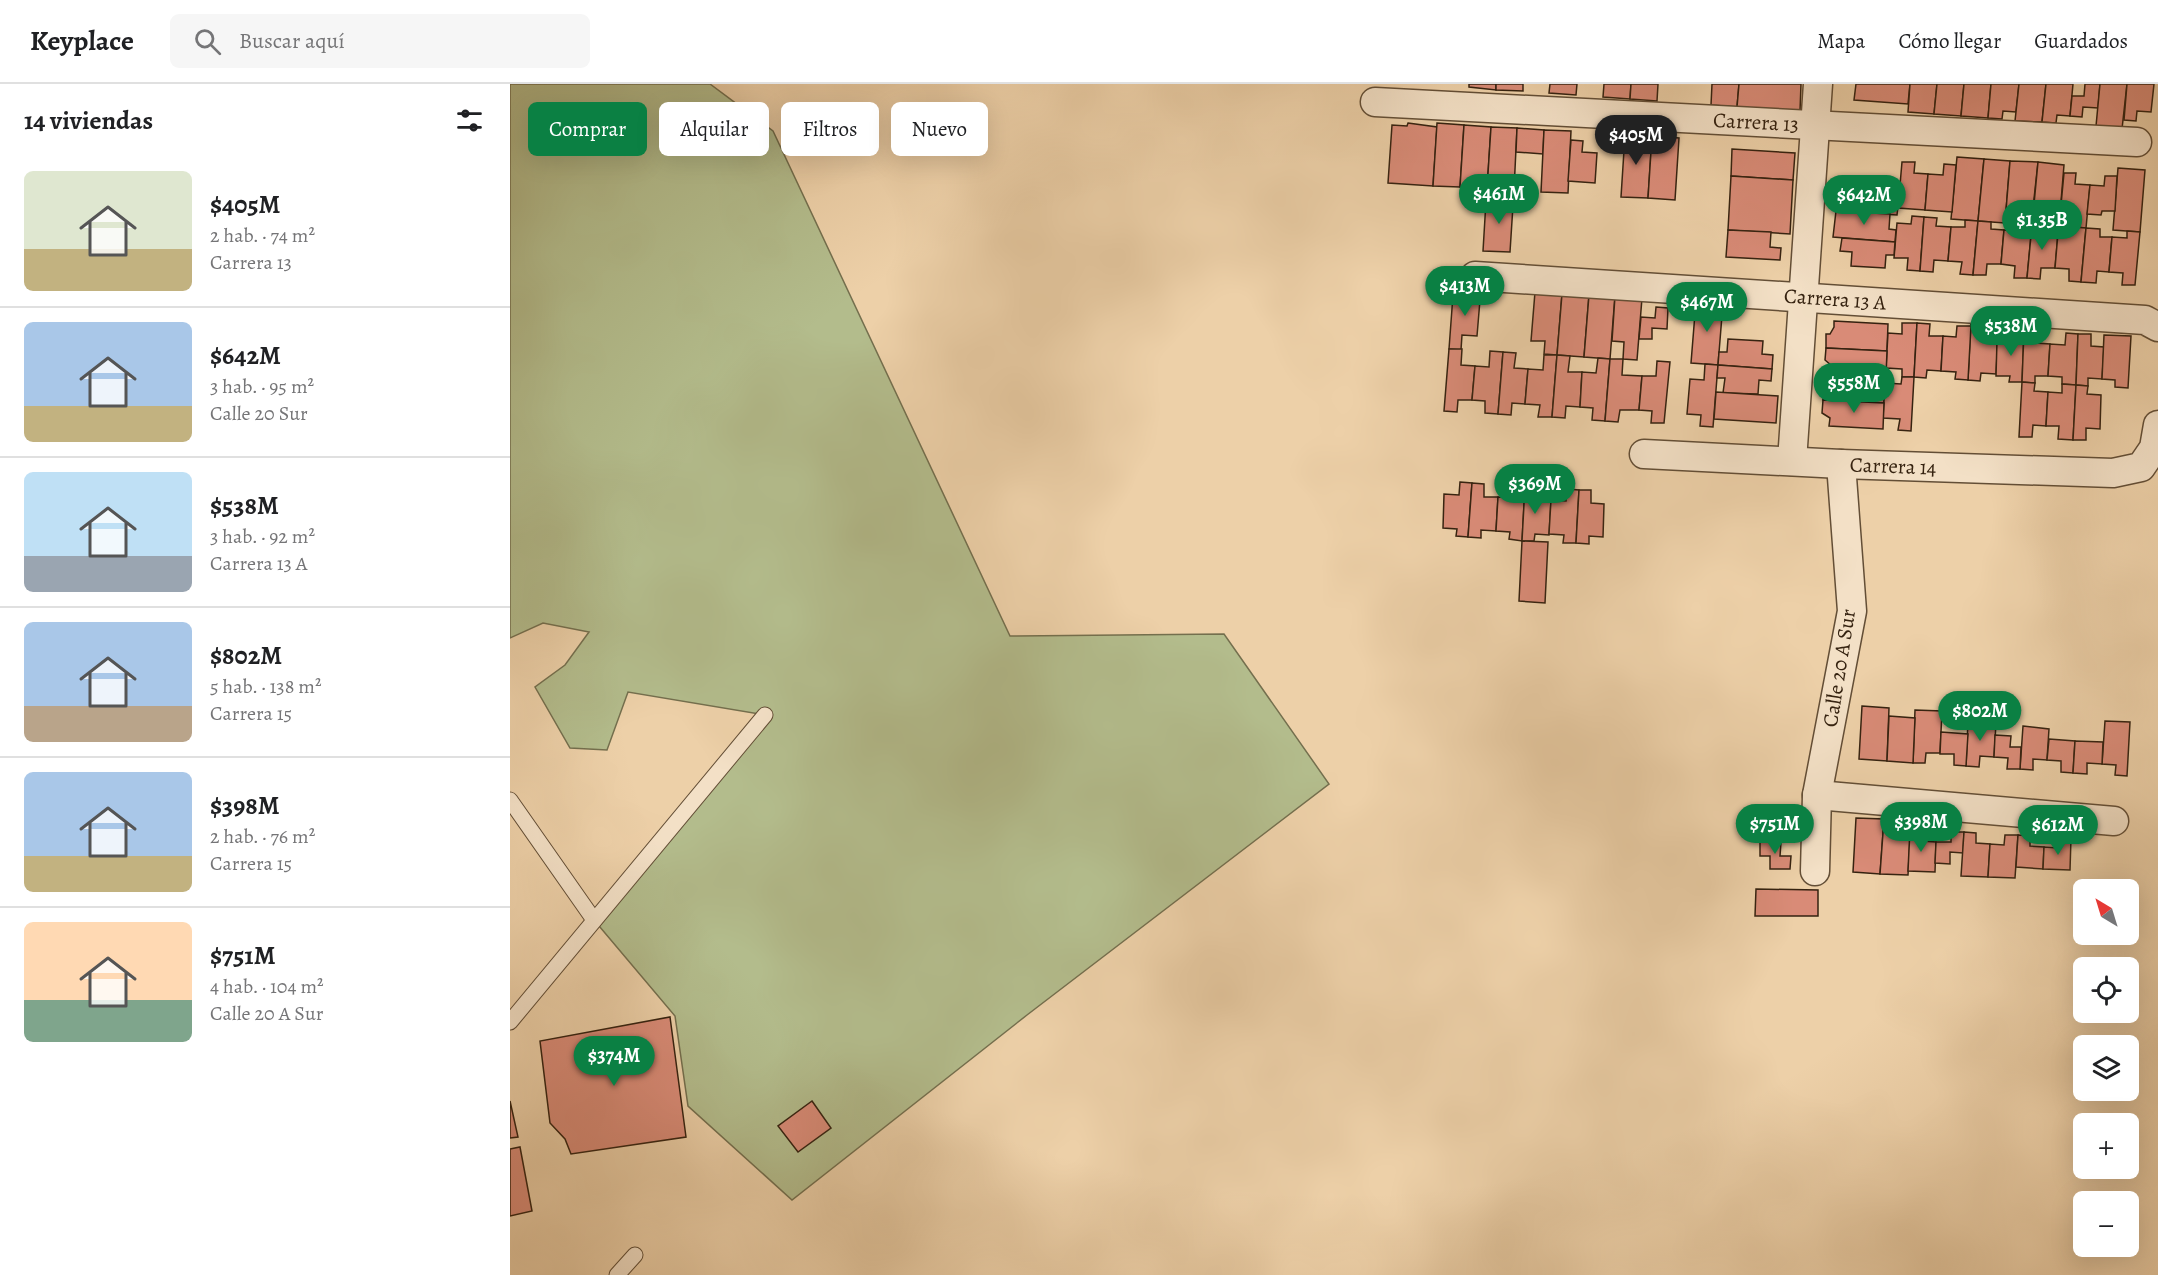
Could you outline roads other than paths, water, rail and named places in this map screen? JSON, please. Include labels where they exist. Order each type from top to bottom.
[{"type":"street","points":[[1792,461],[1818,84]]},
{"type":"street","name":"Carrera 13","points":[[1375,102],[2136,142]]},
{"type":"street","name":"Carrera 13 A","points":[[1475,276],[2145,320],[2158,327]]},
{"type":"street","name":"Carrera 14","points":[[1644,454],[1841,464],[2113,472],[2141,467],[2154,448],[2158,425]]},
{"type":"street","name":"Calle 20 A Sur","points":[[1815,871],[1817,795],[1852,611],[1841,464]]},
{"type":"street","points":[[1817,795],[2114,821]]},
{"type":"lane","points":[[510,1022],[765,715]]},
{"type":"lane","points":[[510,800],[594,920]]},
{"type":"lane","points":[[617,1275],[636,1255]]}]
